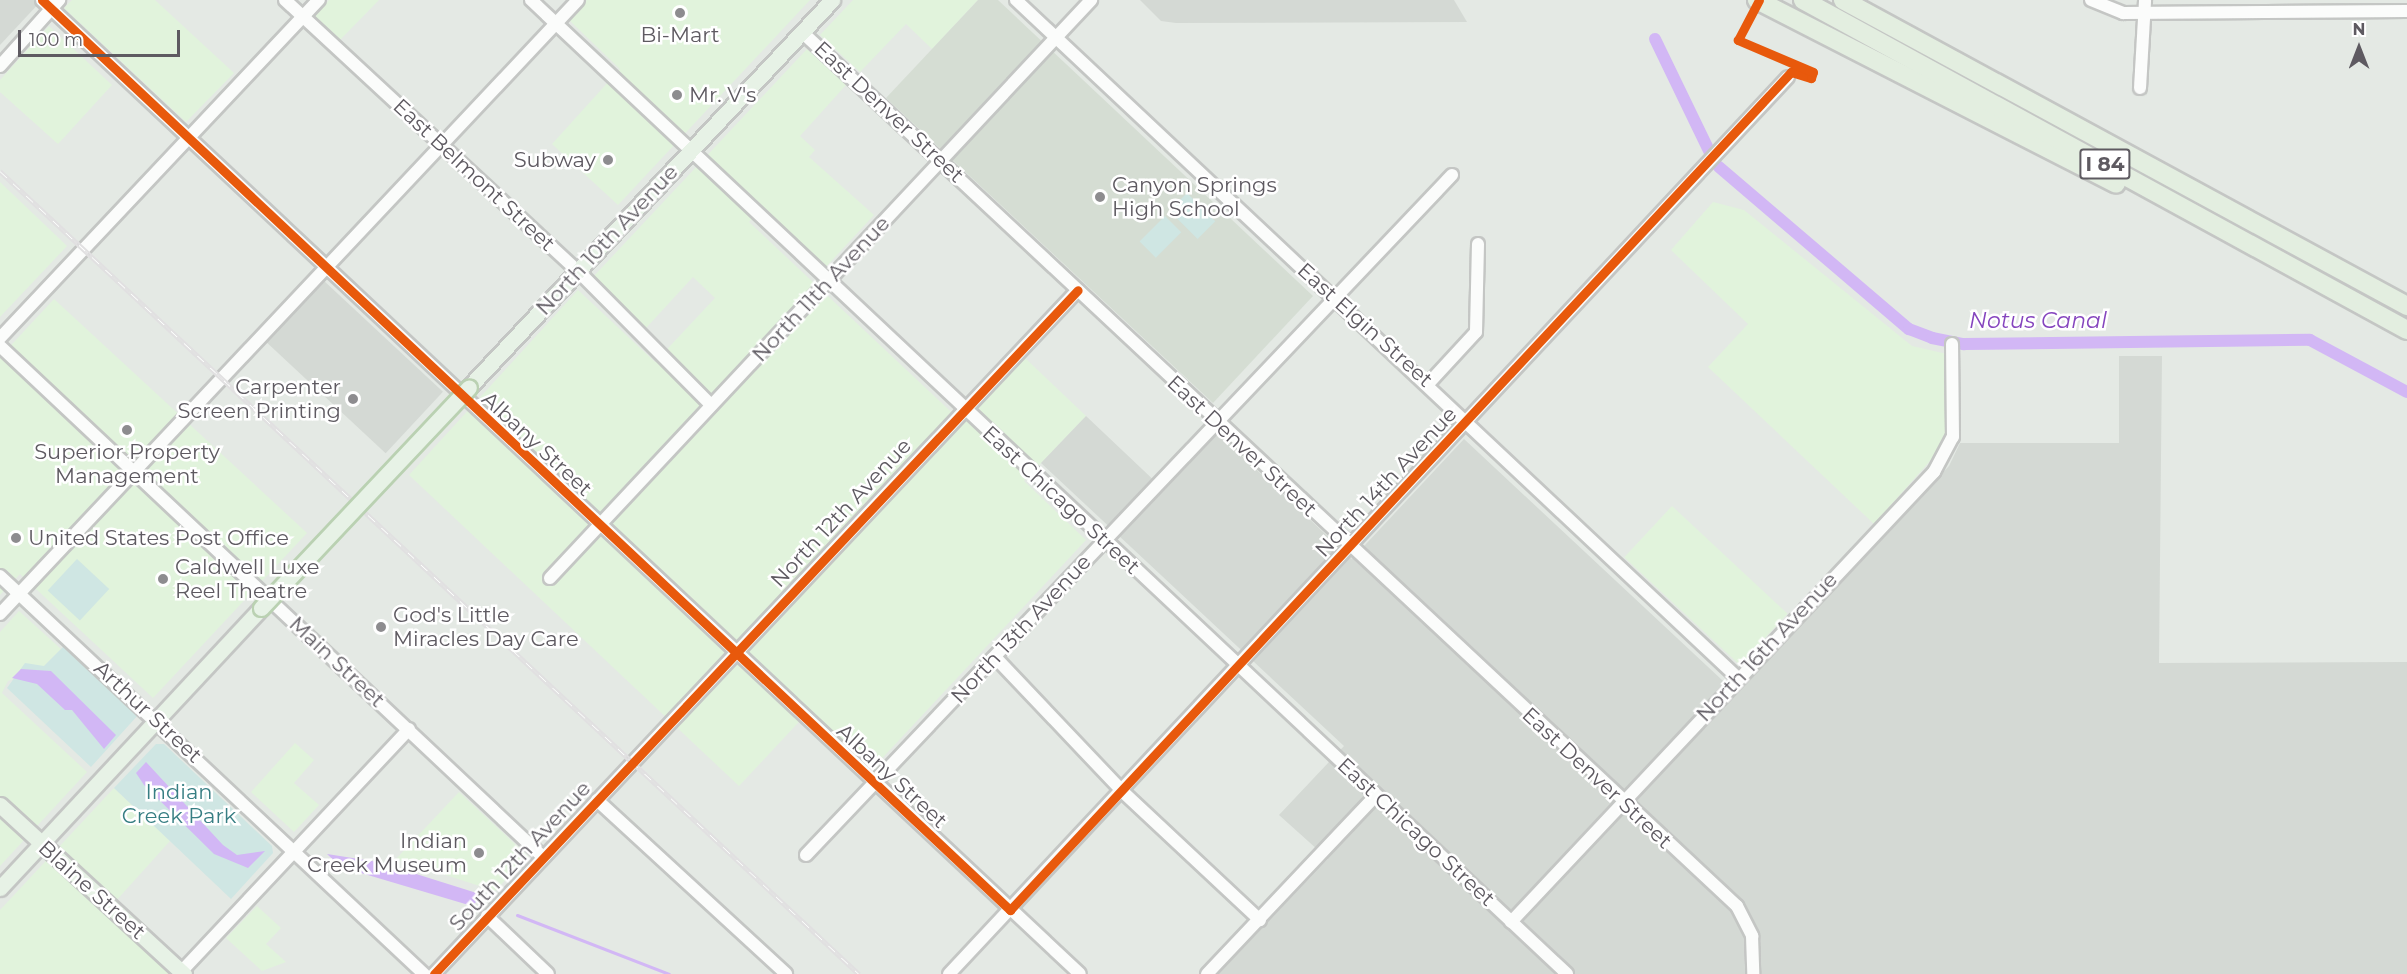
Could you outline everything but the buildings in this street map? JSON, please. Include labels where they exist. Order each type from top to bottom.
[{"type":"highway","points":[[1757,0],[2228,242],[2298,271]]},
{"type":"highway","name":"I 84","points":[[1803,0],[2407,330]]},
{"type":"highway","name":"I 84","points":[[1843,0],[2407,306]]},
{"type":"highway","points":[[1856,0],[1885,21]]},
{"type":"main road","name":"North 10th Avenue","points":[[0,888],[159,721],[261,608],[832,0]]},
{"type":"main road","name":"Blaine Street","points":[[0,805],[181,973]]},
{"type":"street","name":"East Belmont Street","points":[[285,0],[578,271],[711,405]]},
{"type":"street","points":[[0,338],[319,0]]},
{"type":"street","name":"East Chicago Street","points":[[531,0],[826,283],[964,409],[1567,974]]},
{"type":"street","points":[[0,615],[220,378],[578,0]]},
{"type":"street","name":"East Elgin Street","points":[[1016,0],[1429,383],[1737,677]]},
{"type":"street","name":"North 11th Avenue","points":[[550,578],[1091,0]]},
{"type":"street","points":[[2091,0],[2123,13],[2145,6],[2407,11]]},
{"type":"street","points":[[0,66],[51,3]]},
{"type":"street","name":"Albany Street","points":[[51,3],[325,269],[734,654],[1080,974]]},
{"type":"street","points":[[2140,88],[2145,6]]},
{"type":"street","name":"East Denver Street","points":[[802,32],[940,159],[1623,804],[1737,906],[1752,936],[1753,974]]},
{"type":"street","name":"North 14th Avenue","points":[[949,974],[1350,548],[1788,77]]},
{"type":"street","name":"North 13th Avenue","points":[[806,855],[1452,175]]},
{"type":"street","points":[[1429,383],[1476,332],[1478,244]]},
{"type":"street","name":"North 12th Avenue","points":[[632,762],[1078,290]]},
{"type":"street","name":"North 16th Avenue","points":[[1511,922],[1948,453],[1952,344]]},
{"type":"street","name":"Main Street","points":[[0,346],[542,856]]},
{"type":"street","name":"Arthur Street","points":[[0,576],[159,721],[424,974]]},
{"type":"street","points":[[995,657],[1122,791],[1260,920]]},
{"type":"street","points":[[181,973],[293,850],[409,729]]},
{"type":"street","name":"South 12th Avenue","points":[[434,974],[632,762]]},
{"type":"street","points":[[1207,974],[1376,795]]},
{"type":"street","points":[[597,800],[786,974]]},
{"type":"street","points":[[487,916],[549,974]]},
{"type":"shaded area","points":[[0,0],[42,0],[0,45]]},
{"type":"shaded area","points":[[72,0],[155,0],[234,73],[186,122],[64,8]]},
{"type":"shaded area","points":[[329,0],[379,0],[339,41],[314,17]]},
{"type":"shaded area","points":[[587,0],[810,0],[618,205],[552,144],[620,69],[569,20]]},
{"type":"shaded area","points":[[853,0],[978,0],[932,49],[906,24],[860,72],[820,35]]},
{"type":"shaded area","name":"Canyon Springs High School","points":[[978,0],[998,0],[1313,296],[1213,403],[886,98]]},
{"type":"shaded area","points":[[1140,0],[1454,0],[1467,22],[1176,23],[1161,21]]},
{"type":"shaded area","points":[[49,26],[112,85],[58,144],[0,92],[0,80]]},
{"type":"shaded area","points":[[807,49],[846,85],[800,136],[815,150],[809,157],[874,215],[825,268],[761,209],[749,222],[963,423],[1024,357],[1086,416],[1024,481],[1086,540],[873,768],[810,710],[739,786],[409,475],[578,290],[655,362],[715,298],[693,277],[646,328],[593,277]]},
{"type":"shaded area","points":[[0,182],[67,246],[0,317]]},
{"type":"shaded area","points":[[1713,202],[1744,210],[1912,346],[1947,354],[1946,443],[1874,524],[1708,367],[1748,324],[1671,250]]},
{"type":"shaded area","points":[[323,280],[443,392],[386,453],[266,341]]},
{"type":"shaded area","points":[[54,299],[307,533],[153,698],[20,574],[0,595],[0,357]]},
{"type":"shaded area","points":[[2119,356],[2162,356],[2159,663],[2407,662],[2407,974],[1218,974],[1328,859],[1279,815],[1344,746],[1041,463],[1086,416],[1161,487],[1214,430],[1352,559],[1464,439],[1737,694],[1949,466],[1960,443],[2119,443]]},
{"type":"shaded area","points":[[1672,506],[1788,614],[1740,665],[1624,557]]},
{"type":"shaded area","points":[[19,611],[61,649],[44,666],[8,681],[2,693],[87,772],[0,866],[0,632]]},
{"type":"shaded area","points":[[21,669],[51,671],[116,735],[104,749],[72,710],[65,710],[37,684],[12,678]]},
{"type":"shaded area","points":[[295,743],[314,760],[294,783],[319,805],[294,832],[251,792]]},
{"type":"shaded area","points":[[146,762],[223,845],[237,855],[265,851],[248,868],[214,854],[144,785],[136,773]]},
{"type":"shaded area","points":[[114,788],[170,841],[105,913],[171,974],[0,974],[0,910]]},
{"type":"shaded area","points":[[459,792],[528,856],[495,891],[396,859]]},
{"type":"shaded area","points":[[327,854],[378,862],[483,895],[472,906],[341,867]]},
{"type":"shaded area","points":[[257,906],[281,928],[266,944],[286,962],[262,971],[226,938]]},
{"type":"green space","points":[[1187,193],[1215,221],[1198,239],[1169,211]]},
{"type":"green space","points":[[1165,216],[1181,232],[1156,258],[1140,241]]},
{"type":"green space","points":[[77,559],[109,589],[80,620],[48,590]]},
{"type":"green space","name":"Indian Creek Park","points":[[66,644],[139,714],[91,767],[7,688],[25,663],[44,666]]},
{"type":"green space","name":"Indian Creek Park","points":[[156,744],[164,744],[272,846],[273,853],[231,899],[114,788]]},
{"type":"waterway","name":"Notus Canal","points":[[1655,39],[1711,155]]},
{"type":"waterway","name":"Notus Canal","points":[[1719,167],[1909,329],[1932,338],[1964,344],[2310,340],[2407,392]]},
{"type":"waterway","points":[[517,915],[669,974]]},
{"type":"railway","points":[[0,171],[859,974]]},
{"type":"cycle path","points":[[42,0],[1010,910],[1791,72],[1811,78],[1813,72],[1738,40],[1759,0]]},
{"type":"cycle path","points":[[434,974],[1078,290]]},
{"type":"place","name":"Bi-Mart","points":[[680,13]]},
{"type":"place","name":"Mr. V's","points":[[677,95]]},
{"type":"place","name":"Subway","points":[[608,160]]},
{"type":"place","name":"Canyon Springs High School","points":[[1100,197]]},
{"type":"place","name":"Carpenter Screen Printing","points":[[353,399]]},
{"type":"place","name":"Superior Property Management","points":[[127,430]]},
{"type":"place","name":"United States Post Office","points":[[16,538]]},
{"type":"place","name":"Caldwell Luxe Reel Theatre","points":[[163,579]]},
{"type":"place","name":"God's Little Miracles Day Care","points":[[381,627]]},
{"type":"place","name":"Indian Creek Museum","points":[[479,853]]}]
